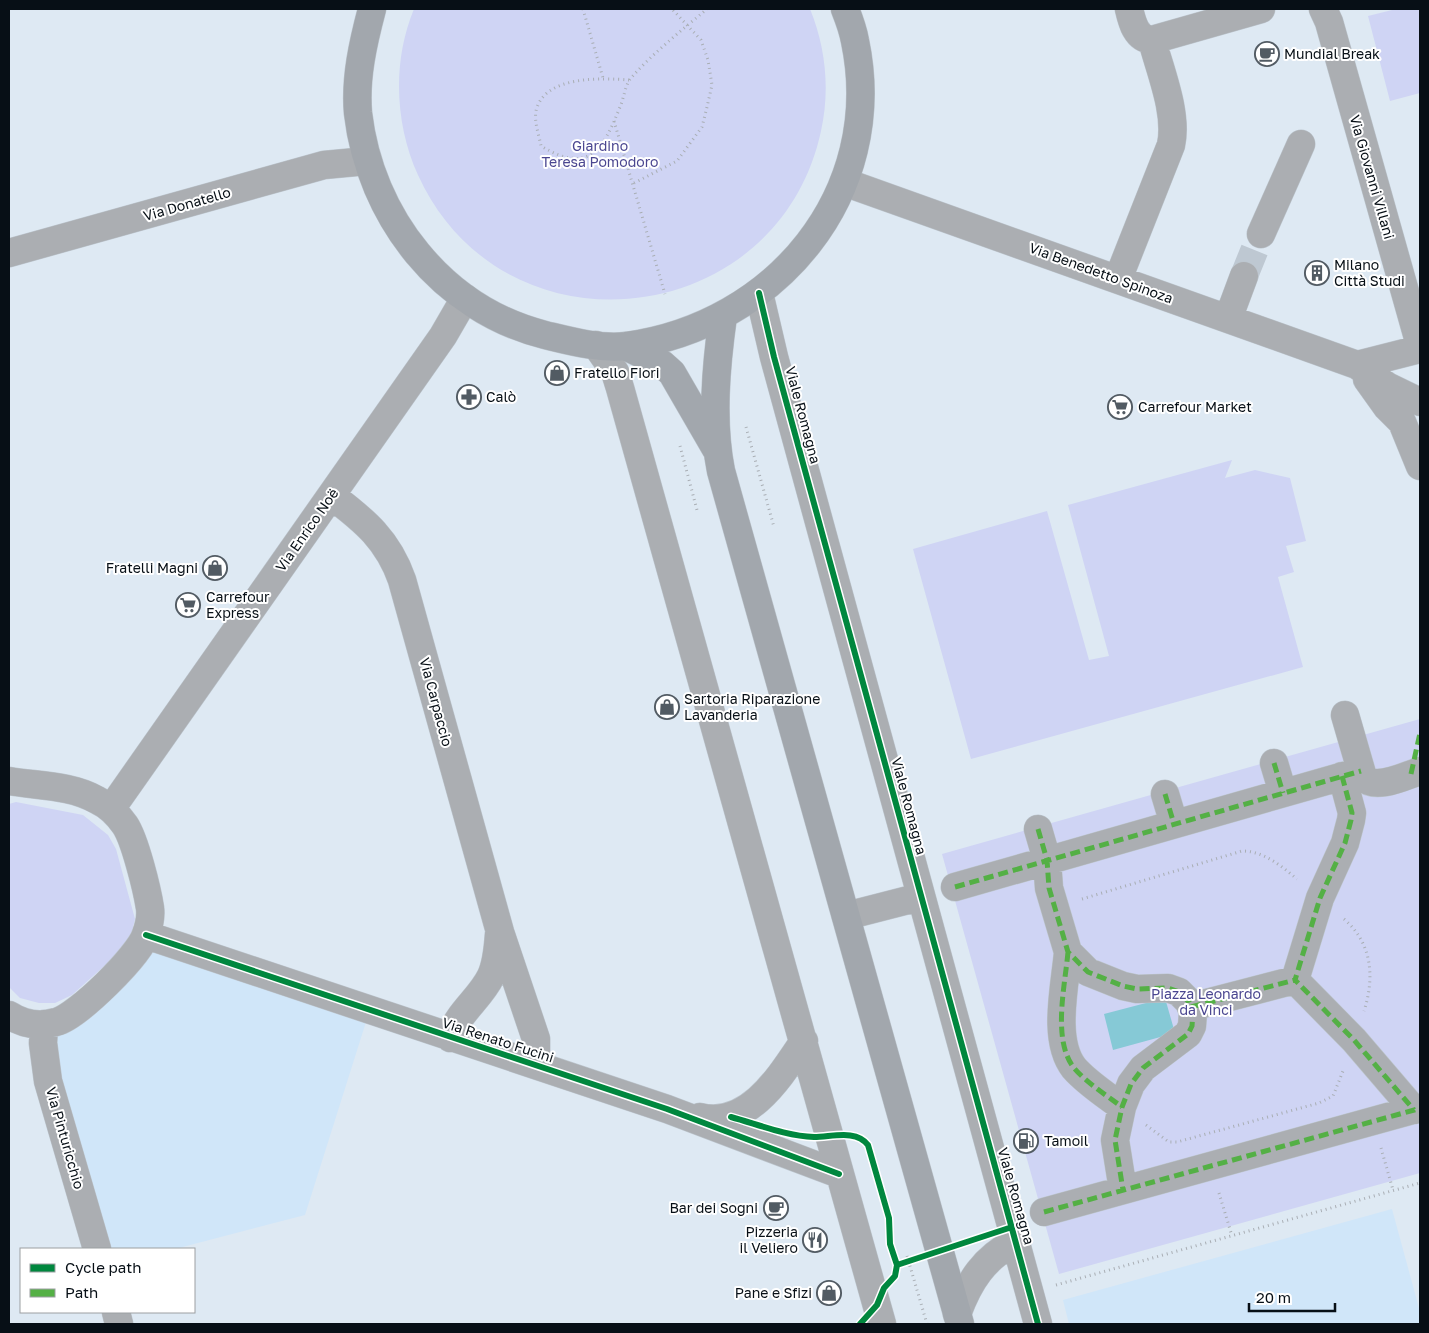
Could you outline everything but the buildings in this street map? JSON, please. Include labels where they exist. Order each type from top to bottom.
[{"type":"main road","points":[[368,10],[359,62],[358,112],[367,161],[382,201],[404,238],[432,270],[465,298],[496,317],[530,331],[596,345],[625,346],[671,335],[723,316],[778,278],[805,249],[827,217],[844,182],[856,136],[860,88],[855,41],[845,9]]},
{"type":"main road","name":"Viale Romagna","points":[[723,316],[716,386],[718,453],[958,1319]]},
{"type":"main road","name":"Viale Romagna","points":[[625,346],[662,364],[672,373],[718,453]]},
{"type":"street","points":[[1129,9],[1140,35],[1145,39],[1152,40],[1192,18],[1261,9]]},
{"type":"street","name":"Via Giovanni Villani","points":[[1323,9],[1329,22],[1420,347]]},
{"type":"street","points":[[1118,280],[1174,133],[1173,118],[1152,40]]},
{"type":"street","points":[[1261,234],[1301,144]]},
{"type":"street","name":"Via Donatello","points":[[9,253],[324,165],[367,161]]},
{"type":"street","name":"Via Benedetto Spinoza","points":[[844,182],[1358,365]]},
{"type":"street","points":[[1228,319],[1244,276]]},
{"type":"street","name":"Viale Romagna","points":[[759,292],[763,317],[1038,1324]]},
{"type":"street","name":"Via Enrico Noë","points":[[111,809],[443,336],[465,298]]},
{"type":"street","points":[[596,345],[615,372],[620,388],[882,1324]]},
{"type":"street","points":[[1358,365],[1420,347]]},
{"type":"street","points":[[1358,365],[1387,386],[1420,402]]},
{"type":"street","points":[[1358,365],[1387,407],[1402,422],[1420,466]]},
{"type":"street","name":"Via Carpaccio","points":[[332,496],[361,518],[378,536],[394,558],[500,932],[536,1039],[536,1065]]},
{"type":"street","points":[[1295,980],[1320,898],[1345,842],[1351,820],[1351,773],[1345,716]]},
{"type":"street","points":[[1274,763],[1283,792]]},
{"type":"street","points":[[955,887],[1351,773],[1373,783],[1420,771]]},
{"type":"street","points":[[9,781],[79,792],[111,809],[131,836],[150,908],[146,935],[131,960],[76,1011],[62,1020],[9,1030]]},
{"type":"street","points":[[1165,794],[1174,824]]},
{"type":"street","points":[[1038,829],[1047,860],[1049,888],[1068,952],[1062,1020],[1063,1046],[1075,1069],[1122,1107]]},
{"type":"street","points":[[846,916],[920,897]]},
{"type":"street","name":"Via Carpaccio","points":[[450,1038],[457,1020],[480,993],[491,976],[500,932]]},
{"type":"street","name":"Via Renato Fucini","points":[[146,935],[667,1109],[839,1174]]},
{"type":"street","points":[[1068,952],[1088,972],[1103,979],[1138,989],[1174,989],[1185,997],[1191,1007],[1193,1018],[1188,1034],[1144,1068],[1131,1084],[1122,1107],[1115,1140],[1123,1190]]},
{"type":"street","points":[[1191,1007],[1295,980]]},
{"type":"street","points":[[1044,1212],[1417,1109],[1354,1040],[1295,980]]},
{"type":"street","points":[[9,1015],[27,1023],[44,1024]]},
{"type":"street","name":"Via Pinturicchio","points":[[44,1024],[43,1043],[48,1081],[97,1248]]},
{"type":"street","name":"Via Renato Fucini","points":[[667,1109],[708,1119],[731,1117],[766,1094],[804,1041]]},
{"type":"street","name":"Viale Romagna","points":[[958,1319],[968,1286],[982,1265],[1015,1242]]},
{"type":"path","points":[[582,9],[603,78]]},
{"type":"path","points":[[634,183],[677,161],[702,128],[712,85],[708,60],[701,40],[672,9]]},
{"type":"path","points":[[629,80],[603,78],[567,83],[555,88],[543,98],[536,110],[536,125],[542,146],[560,157],[575,160],[601,148],[629,80],[707,9]]},
{"type":"path","points":[[614,120],[665,294]]},
{"type":"path","points":[[746,426],[774,527]]},
{"type":"path","points":[[679,445],[697,510]]},
{"type":"path","points":[[1077,906],[1087,896],[1242,851],[1258,853],[1276,862],[1351,925],[1362,941],[1372,973],[1370,992],[1333,1096],[1319,1103],[1177,1142],[1169,1142],[1122,1107]]},
{"type":"path","points":[[1373,1121],[1393,1191]]},
{"type":"path","points":[[1211,1166],[1232,1236]]},
{"type":"path","points":[[1053,1286],[1420,1183]]},
{"type":"path","points":[[927,1324],[906,1258],[939,1250]]},
{"type":"shaded area","points":[[150,952],[168,953],[366,1022],[305,1215],[179,1248],[102,1248],[51,1084],[53,1027]]},
{"type":"shaded area","points":[[1165,998],[1175,1033],[1113,1050],[1104,1014]]},
{"type":"shaded area","points":[[1392,1209],[1420,1312],[1420,1324],[1069,1324],[1063,1300]]},
{"type":"green space","name":"Giardino Teresa Pomodoro","points":[[414,9],[810,9],[820,39],[825,69],[824,116],[821,131],[795,198],[752,249],[697,282],[635,298],[572,296],[511,275],[458,235],[418,175],[410,155],[401,114],[399,93],[402,50]]},
{"type":"green space","points":[[1396,9],[1420,9],[1420,93],[1390,101],[1368,16]]},
{"type":"green space","points":[[1232,460],[1225,478],[1255,470],[1290,478],[1306,541],[1286,546],[1294,572],[1278,577],[1303,667],[971,759],[913,549],[1047,511],[1089,660],[1109,656],[1068,505]]},
{"type":"green space","name":"Piazza Leonardo da Vinci","points":[[1420,719],[1420,1173],[1059,1274],[942,854]]},
{"type":"green space","points":[[16,802],[83,815],[108,835],[116,849],[135,919],[131,936],[121,951],[72,995],[55,1003],[39,1003],[20,998],[9,987],[9,804]]},
{"type":"tunnel","points":[[1244,276],[1261,234]]},
{"type":"tram line","points":[[1420,446],[1420,474]]},
{"type":"marked path","points":[[1411,774],[1420,733]]},
{"type":"marked path","points":[[1274,763],[1283,793]]},
{"type":"marked path","points":[[955,887],[1361,771]]},
{"type":"marked path","points":[[1342,776],[1352,813],[1351,820],[1345,843],[1320,898],[1295,980],[1354,1040],[1414,1110]]},
{"type":"marked path","points":[[1165,794],[1174,824]]},
{"type":"marked path","points":[[1038,829],[1047,860],[1049,888],[1068,952],[1088,972],[1123,986],[1137,989],[1168,988],[1179,992],[1189,1002],[1193,1012],[1192,1026],[1188,1034],[1143,1068],[1131,1084],[1122,1107],[1115,1140],[1123,1190]]},
{"type":"marked path","points":[[1068,952],[1062,1012],[1063,1043],[1067,1056],[1074,1068],[1085,1079],[1122,1107]]},
{"type":"marked path","points":[[1191,1007],[1295,980]]},
{"type":"marked path","points":[[1044,1212],[1418,1109]]},
{"type":"cycle path","points":[[759,293],[774,357],[1038,1324]]},
{"type":"cycle path","points":[[146,935],[667,1109],[839,1174]]},
{"type":"cycle path","points":[[731,1117],[803,1136],[850,1135],[863,1140],[868,1145],[889,1218],[890,1244],[897,1265],[895,1276],[884,1288],[877,1305],[860,1324]]},
{"type":"cycle path","points":[[897,1265],[1012,1227]]},
{"type":"place","name":"Mundial Break","points":[[1267,54]]},
{"type":"place","name":"Milano Città Studi","points":[[1317,273]]},
{"type":"place","name":"Fratello Fiori","points":[[557,373]]},
{"type":"place","name":"Calò","points":[[469,397]]},
{"type":"place","name":"Carrefour Market","points":[[1120,407]]},
{"type":"place","name":"Fratelli Magni","points":[[215,568]]},
{"type":"place","name":"Carrefour Express","points":[[188,605]]},
{"type":"place","name":"Sartoria Riparazione Lavanderia","points":[[667,707]]},
{"type":"place","name":"Tamoil","points":[[1026,1141]]},
{"type":"place","name":"Bar dei Sogni","points":[[776,1208]]},
{"type":"place","name":"Pizzeria il Veliero","points":[[815,1240]]},
{"type":"place","name":"Pane e Sfizi","points":[[829,1293]]}]
